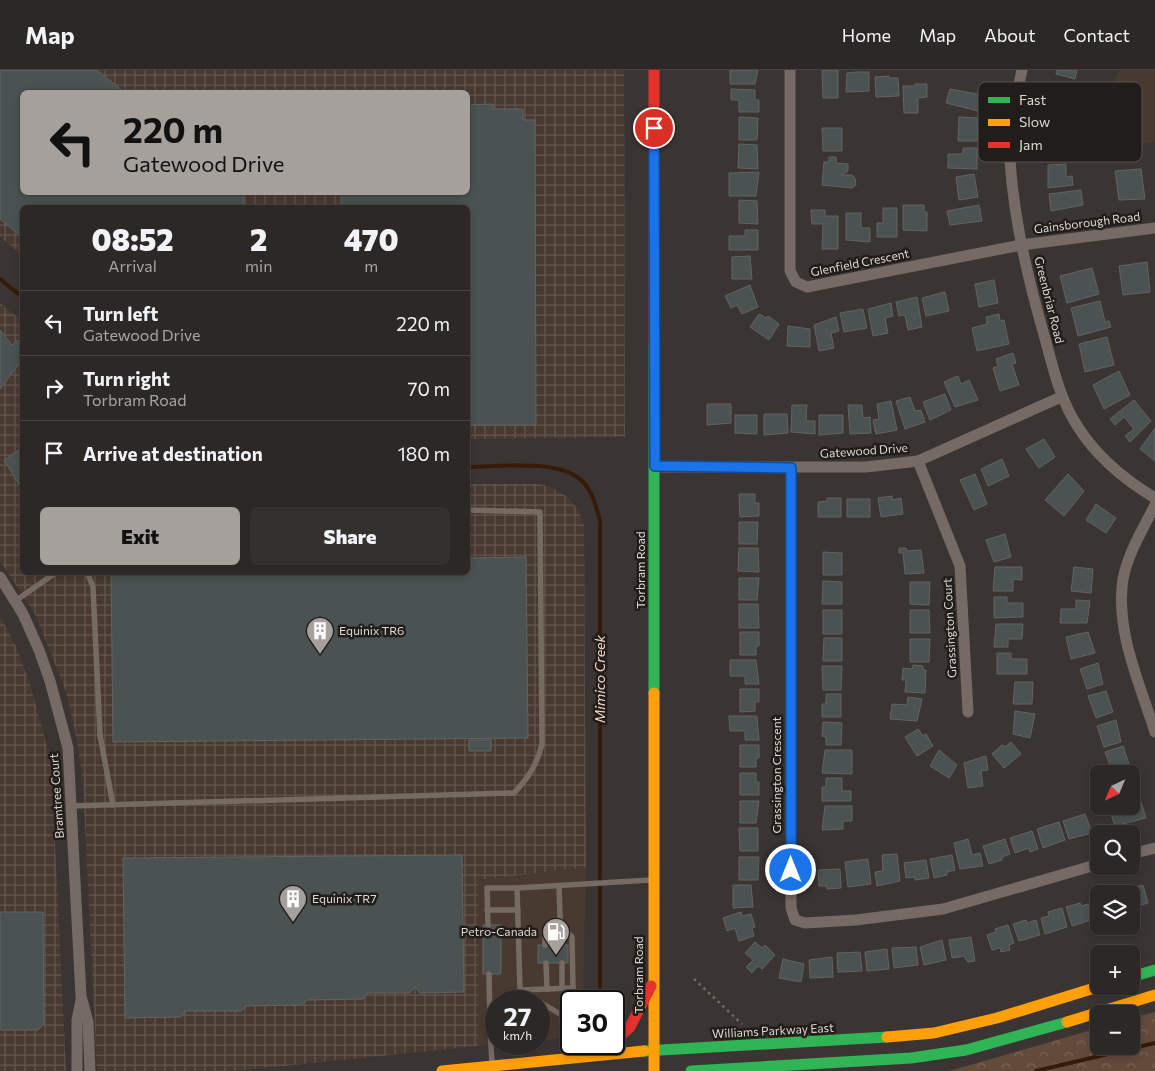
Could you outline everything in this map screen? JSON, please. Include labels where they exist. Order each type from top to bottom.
[{"type":"main road","name":"Torbram Road","points":[[654,70],[654,1071]]},
{"type":"main road","points":[[1140,974],[1155,970]]},
{"type":"main road","points":[[625,1032],[630,1028],[653,982]]},
{"type":"main road","name":"Williams Parkway East","points":[[442,1071],[653,1051],[881,1038],[934,1033],[997,1018],[1090,989]]},
{"type":"main road","points":[[691,1071],[911,1058],[966,1050],[1155,995]]},
{"type":"main road","points":[[578,1057],[583,1055]]},
{"type":"street","name":"Glenfield Crescent","points":[[790,70],[790,271],[796,282],[808,288],[1022,245]]},
{"type":"street","name":"Greenbriar Road","points":[[1011,162],[1022,245],[1034,303],[1061,397],[1078,428],[1098,453],[1129,483],[1155,498]]},
{"type":"street","name":"Gainsborough Road","points":[[1022,245],[1155,228]]},
{"type":"street","name":"Gatewood Drive","points":[[655,466],[866,467],[918,461],[1061,397]]},
{"type":"street","name":"Grassington Court","points":[[918,461],[960,566],[968,712]]},
{"type":"street","name":"Grassington Crescent","points":[[791,468],[791,908],[795,920],[805,923],[856,920],[943,909],[1090,867]]},
{"type":"street","points":[[1155,505],[1129,559],[1123,579],[1122,604],[1124,633],[1155,732]]},
{"type":"street","name":"Bramtree Court","points":[[0,577],[15,601],[40,650],[68,748],[81,996],[88,1022],[90,1071]]},
{"type":"street","points":[[1140,852],[1155,848]]},
{"type":"street","name":"Bramtree Court","points":[[77,1071],[77,1020],[81,996]]},
{"type":"lane","points":[[71,806],[514,793],[530,776],[538,761],[542,744],[540,512],[470,510]]},
{"type":"lane","points":[[15,601],[53,575]]},
{"type":"lane","points":[[88,575],[93,587],[100,735],[113,804]]},
{"type":"lane","points":[[488,925],[488,888],[654,880]]},
{"type":"lane","points":[[558,886],[561,945]]},
{"type":"lane","points":[[517,888],[520,990],[573,988]]},
{"type":"lane","points":[[487,910],[518,910]]},
{"type":"lane","points":[[545,945],[545,932],[560,924]]},
{"type":"lane","points":[[550,1008],[560,1014],[573,988],[572,937],[560,924]]},
{"type":"lane","points":[[546,963],[547,989]]},
{"type":"lane","points":[[562,963],[562,988]]},
{"type":"lane","points":[[489,974],[489,990]]},
{"type":"lane","points":[[491,1055],[492,1066]]},
{"type":"path","points":[[694,979],[742,1024]]},
{"type":"shaded area","points":[[0,70],[624,70],[625,437],[470,439],[470,205],[20,205],[20,253],[0,237]]},
{"type":"shaded area","points":[[1119,70],[1155,70],[1155,142],[1142,144],[1142,82],[1114,82]]},
{"type":"shaded area","points":[[0,303],[20,319],[20,575],[470,575],[470,484],[540,484],[555,489],[569,498],[579,511],[584,526],[586,867],[478,880],[478,1046],[235,1071],[97,1071],[83,783],[77,740],[66,692],[35,614],[0,561]]},
{"type":"shaded area","points":[[0,616],[16,646],[32,691],[51,762],[66,1071],[0,1071]]},
{"type":"shaded area","points":[[586,867],[583,990],[560,990],[560,1038],[550,1040],[550,990],[485,990],[485,1045],[478,1046],[478,880]]},
{"type":"green space","points":[[1155,1012],[1155,1071],[949,1071],[1090,1031],[1090,1055],[1140,1055],[1140,1016]]},
{"type":"building","points":[[0,70],[97,70],[122,90],[20,90],[20,195],[243,195],[244,205],[20,205],[20,235],[0,219]]},
{"type":"building","points":[[730,70],[758,70],[755,84],[730,84]]},
{"type":"building","points":[[822,70],[838,70],[838,98],[823,98]]},
{"type":"building","points":[[1057,70],[1077,70],[1075,79],[1056,74]]},
{"type":"building","points":[[869,72],[869,91],[846,92],[847,73]]},
{"type":"building","points":[[889,76],[889,78],[898,78],[899,96],[876,97],[875,77]]},
{"type":"building","points":[[915,84],[927,84],[927,97],[918,98],[918,113],[904,113],[903,86],[914,86]]},
{"type":"building","points":[[731,89],[755,90],[755,100],[759,100],[759,112],[739,112],[739,100],[731,100]]},
{"type":"building","points":[[950,89],[978,94],[978,111],[946,103]]},
{"type":"building","points":[[493,104],[493,109],[523,109],[523,120],[535,120],[536,425],[470,425],[470,205],[341,205],[341,195],[470,195],[470,105]]},
{"type":"building","points":[[739,117],[758,118],[757,140],[739,140]]},
{"type":"building","points":[[959,117],[977,118],[978,141],[958,141]]},
{"type":"building","points":[[822,128],[842,128],[842,151],[823,151]]},
{"type":"building","points":[[739,144],[757,145],[758,169],[738,168]]},
{"type":"building","points":[[963,148],[977,148],[977,169],[948,168],[948,154],[963,154]]},
{"type":"building","points":[[829,157],[836,157],[836,163],[848,164],[848,171],[841,175],[852,175],[855,178],[856,185],[852,188],[822,185],[824,162],[829,162]]},
{"type":"building","points":[[1066,164],[1066,177],[1072,176],[1073,185],[1048,188],[1048,165]]},
{"type":"building","points":[[1141,169],[1145,199],[1119,200],[1115,171]]},
{"type":"building","points":[[759,172],[756,196],[729,196],[729,173]]},
{"type":"building","points":[[974,174],[978,197],[959,200],[956,177]]},
{"type":"building","points":[[1081,190],[1083,205],[1051,211],[1049,194]]},
{"type":"building","points":[[739,200],[757,201],[758,224],[739,223]]},
{"type":"building","points":[[903,205],[924,205],[924,212],[927,212],[927,231],[903,230]]},
{"type":"building","points":[[979,205],[982,221],[950,225],[947,211]]},
{"type":"building","points":[[883,208],[897,208],[897,237],[877,237],[877,223],[883,223]]},
{"type":"building","points":[[811,210],[825,210],[825,216],[838,216],[838,249],[822,249],[823,224],[812,224]]},
{"type":"building","points":[[846,213],[861,213],[861,228],[870,228],[870,242],[846,240]]},
{"type":"building","points":[[745,230],[758,230],[758,250],[729,250],[729,236],[745,236]]},
{"type":"building","points":[[750,256],[752,279],[732,279],[732,257]]},
{"type":"building","points":[[1147,262],[1150,292],[1123,295],[1119,266]]},
{"type":"building","points":[[1092,268],[1099,294],[1067,303],[1060,276]]},
{"type":"building","points":[[994,280],[998,303],[979,307],[975,284]]},
{"type":"building","points":[[750,285],[758,307],[742,314],[737,305],[731,308],[725,296]]},
{"type":"building","points":[[945,292],[949,311],[926,316],[922,298]]},
{"type":"building","points":[[917,297],[922,327],[908,330],[905,315],[899,316],[896,302]]},
{"type":"building","points":[[1100,301],[1105,322],[1109,321],[1111,327],[1078,336],[1071,308]]},
{"type":"building","points":[[891,303],[893,316],[885,318],[888,333],[873,336],[868,309]]},
{"type":"building","points":[[863,309],[867,328],[844,332],[840,313]]},
{"type":"building","points":[[759,314],[766,318],[768,316],[779,324],[769,340],[750,327]]},
{"type":"building","points":[[999,314],[1000,321],[1004,320],[1009,344],[977,351],[972,328],[987,324],[986,317]]},
{"type":"building","points":[[836,317],[839,331],[831,333],[834,348],[819,351],[814,325]]},
{"type":"building","points":[[788,326],[810,329],[810,347],[787,346]]},
{"type":"building","points":[[0,330],[12,345],[18,340],[20,343],[20,363],[0,389]]},
{"type":"building","points":[[1107,337],[1114,365],[1085,372],[1079,344]]},
{"type":"building","points":[[1013,353],[1016,363],[1012,364],[1019,385],[1000,391],[993,368],[998,366],[996,359]]},
{"type":"building","points":[[1119,371],[1130,395],[1104,409],[1093,385]]},
{"type":"building","points":[[958,376],[961,384],[969,380],[978,400],[955,407],[944,382]]},
{"type":"building","points":[[945,394],[951,410],[930,420],[923,402]]},
{"type":"building","points":[[910,397],[915,411],[921,410],[925,422],[905,429],[896,401]]},
{"type":"building","points":[[1134,400],[1151,421],[1130,442],[1125,436],[1134,429],[1124,417],[1115,425],[1110,419]]},
{"type":"building","points":[[891,401],[897,430],[876,434],[873,420],[879,419],[877,404]]},
{"type":"building","points":[[707,404],[731,404],[731,423],[707,425]]},
{"type":"building","points":[[792,405],[807,405],[806,421],[815,421],[815,434],[791,432]]},
{"type":"building","points":[[848,405],[862,405],[863,418],[870,417],[871,433],[850,434]]},
{"type":"building","points":[[764,414],[787,414],[788,433],[764,435]]},
{"type":"building","points":[[735,415],[757,415],[757,434],[735,433]]},
{"type":"building","points":[[819,415],[843,415],[843,433],[819,435]]},
{"type":"building","points":[[1155,428],[1155,461],[1140,449]]},
{"type":"building","points":[[1044,439],[1055,457],[1039,468],[1026,449]]},
{"type":"building","points":[[20,449],[20,486],[4,460]]},
{"type":"building","points":[[1002,459],[1009,476],[988,486],[981,469]]},
{"type":"building","points":[[975,474],[987,504],[974,510],[960,480]]},
{"type":"building","points":[[1068,474],[1084,491],[1064,516],[1045,500]]},
{"type":"building","points":[[739,494],[755,494],[755,503],[759,503],[759,516],[740,517]]},
{"type":"building","points":[[892,496],[892,500],[901,498],[903,514],[881,517],[878,498]]},
{"type":"building","points":[[827,498],[841,498],[841,517],[818,517],[818,502],[827,501]]},
{"type":"building","points":[[847,499],[870,499],[870,517],[847,517]]},
{"type":"building","points":[[1096,504],[1116,518],[1106,533],[1086,520]]},
{"type":"building","points":[[739,522],[758,522],[757,544],[739,544]]},
{"type":"building","points":[[1005,534],[1011,557],[994,562],[986,540]]},
{"type":"building","points":[[739,548],[758,548],[759,572],[738,571]]},
{"type":"building","points":[[899,548],[906,548],[907,551],[921,550],[924,573],[905,574],[903,553],[899,553]]},
{"type":"building","points":[[823,552],[842,553],[842,575],[823,575]]},
{"type":"building","name":"Equinix TR6","points":[[526,557],[528,738],[113,742],[111,575],[470,575],[470,558]]},
{"type":"building","points":[[995,567],[1022,567],[1022,580],[1013,579],[1013,591],[993,591]]},
{"type":"building","points":[[1074,567],[1093,569],[1091,593],[1071,591]]},
{"type":"building","points":[[739,578],[759,578],[757,600],[739,600]]},
{"type":"building","points":[[823,581],[842,582],[842,604],[822,604]]},
{"type":"building","points":[[910,582],[930,582],[929,605],[910,604]]},
{"type":"building","points":[[994,597],[1007,597],[1007,603],[1023,603],[1023,617],[994,618]]},
{"type":"building","points":[[1076,600],[1090,601],[1087,623],[1060,623],[1061,609],[1076,609]]},
{"type":"building","points":[[739,604],[758,604],[759,628],[739,628]]},
{"type":"building","points":[[823,610],[842,610],[842,634],[823,634]]},
{"type":"building","points":[[910,610],[929,610],[930,633],[910,633]]},
{"type":"building","points":[[996,624],[1023,624],[1022,639],[1008,639],[1008,647],[994,647]]},
{"type":"building","points":[[740,632],[759,632],[759,646],[756,646],[756,655],[740,655]]},
{"type":"building","points":[[1088,632],[1095,653],[1071,659],[1066,637]]},
{"type":"building","points":[[824,638],[842,638],[842,661],[823,661]]},
{"type":"building","points":[[910,639],[930,639],[929,662],[910,662]]},
{"type":"building","points":[[997,653],[1011,653],[1011,659],[1027,659],[1027,674],[997,674]]},
{"type":"building","points":[[730,660],[756,660],[759,684],[745,684],[745,676],[730,676]]},
{"type":"building","points":[[1098,663],[1103,684],[1087,689],[1080,669]]},
{"type":"building","points":[[913,665],[923,666],[923,670],[926,670],[925,693],[905,692],[906,680],[902,680],[903,668],[912,669]]},
{"type":"building","points":[[822,666],[842,666],[841,690],[823,690]]},
{"type":"building","points":[[1015,682],[1033,682],[1032,704],[1013,704]]},
{"type":"building","points":[[740,689],[759,689],[759,702],[755,702],[755,711],[740,712]]},
{"type":"building","points":[[1106,691],[1113,712],[1096,718],[1088,696]]},
{"type":"building","points":[[826,694],[841,694],[841,717],[822,717],[822,704],[826,704]]},
{"type":"building","points":[[908,697],[922,699],[917,721],[890,719],[892,704],[907,705]]},
{"type":"building","points":[[1015,711],[1035,714],[1030,738],[1013,734]]},
{"type":"building","points":[[729,716],[757,716],[759,740],[745,740],[745,731],[730,731]]},
{"type":"building","points":[[1116,720],[1121,742],[1104,747],[1097,726]]},
{"type":"building","points":[[823,722],[842,723],[841,745],[826,745],[826,737],[822,736]]},
{"type":"building","points":[[918,729],[923,736],[926,734],[933,746],[917,756],[905,737]]},
{"type":"building","points":[[469,740],[491,740],[491,751],[469,751]]},
{"type":"building","points":[[1011,742],[1021,754],[1004,768],[992,754],[1002,745],[1005,747]]},
{"type":"building","points":[[740,745],[759,745],[759,758],[756,758],[756,767],[740,767]]},
{"type":"building","points":[[1123,746],[1129,765],[1110,765],[1105,752]]},
{"type":"building","points":[[825,750],[852,750],[852,774],[822,773]]},
{"type":"building","points":[[939,750],[957,765],[949,778],[930,766]]},
{"type":"building","points":[[986,756],[988,770],[981,771],[983,786],[968,788],[964,763]]},
{"type":"building","points":[[740,773],[756,773],[756,782],[759,782],[759,795],[740,795]]},
{"type":"building","points":[[826,778],[842,778],[842,791],[851,791],[851,801],[822,801],[822,787],[826,787]]},
{"type":"building","points":[[740,801],[759,801],[756,823],[740,823]]},
{"type":"building","points":[[1140,802],[1146,818],[1115,825],[1111,815],[1140,815]]},
{"type":"building","points":[[825,806],[852,806],[852,821],[843,821],[843,829],[822,830]]},
{"type":"building","points":[[1085,814],[1090,834],[1069,839],[1063,821]]},
{"type":"building","points":[[1059,822],[1065,840],[1043,848],[1037,829]]},
{"type":"building","points":[[739,828],[758,828],[758,851],[740,851]]},
{"type":"building","points":[[1032,831],[1038,849],[1030,852],[1029,848],[1015,853],[1010,838]]},
{"type":"building","points":[[968,839],[972,855],[980,853],[983,866],[960,869],[954,843]]},
{"type":"building","points":[[1005,839],[1010,854],[1002,857],[1002,860],[989,864],[983,846]]},
{"type":"building","points":[[897,854],[900,881],[877,886],[875,872],[883,871],[882,855]]},
{"type":"building","name":"Equinix TR7","points":[[462,855],[464,992],[420,993],[415,987],[410,993],[368,993],[363,999],[307,1000],[302,1005],[246,1006],[241,1011],[186,1011],[181,1017],[125,1018],[123,858]]},
{"type":"building","points":[[952,855],[955,870],[947,872],[947,875],[934,878],[930,859]]},
{"type":"building","points":[[739,857],[759,857],[758,880],[739,880]]},
{"type":"building","points":[[868,859],[871,884],[848,887],[845,862]]},
{"type":"building","points":[[926,860],[929,878],[915,880],[915,877],[906,878],[904,863]]},
{"type":"building","points":[[840,869],[841,888],[827,889],[827,886],[819,886],[818,870]]},
{"type":"building","points":[[733,885],[751,885],[753,907],[733,908]]},
{"type":"building","points":[[1143,885],[1148,903],[1140,905],[1140,886]]},
{"type":"building","points":[[1080,903],[1081,906],[1089,904],[1090,920],[1072,926],[1066,907]]},
{"type":"building","points":[[1062,908],[1067,927],[1045,934],[1041,918],[1049,916],[1048,912]]},
{"type":"building","points":[[0,912],[43,912],[44,1024],[38,1030],[0,1030]]},
{"type":"building","points":[[741,912],[742,916],[751,914],[755,927],[752,928],[754,936],[739,941],[735,928],[727,931],[723,918]]},
{"type":"building","points":[[1026,920],[1027,923],[1036,920],[1040,935],[1019,941],[1013,924]]},
{"type":"building","points":[[483,925],[501,925],[501,974],[483,974]]},
{"type":"building","points":[[1008,925],[1014,943],[1009,945],[1010,950],[1001,952],[1000,948],[992,950],[987,935],[996,932],[995,929]]},
{"type":"building","points":[[971,937],[975,961],[968,962],[964,956],[952,958],[949,940]]},
{"type":"building","points":[[942,940],[946,960],[924,965],[920,947]]},
{"type":"building","points":[[755,942],[762,948],[765,945],[775,955],[762,969],[758,966],[752,973],[746,967],[753,960],[745,953]]},
{"type":"building","points":[[538,945],[568,945],[568,963],[538,963]]},
{"type":"building","points":[[916,947],[918,965],[894,968],[892,948]]},
{"type":"building","points":[[887,949],[889,969],[867,971],[865,952]]},
{"type":"building","points":[[860,952],[862,971],[838,972],[837,953]]},
{"type":"building","points":[[832,957],[833,977],[810,978],[809,960]]},
{"type":"building","points":[[783,959],[804,964],[801,982],[779,978]]},
{"type":"waterway","name":"Mimico Creek","points":[[0,279],[20,295]]},
{"type":"waterway","name":"Mimico Creek","points":[[470,467],[512,465],[545,467],[573,474],[589,490],[600,521],[600,990]]},
{"type":"waterway","name":"Mimico Creek","points":[[1036,1071],[1155,1043]]},
{"type":"traffic: fast","points":[[654,346],[654,693]]},
{"type":"traffic: fast","points":[[1140,974],[1155,970]]},
{"type":"traffic: fast","points":[[691,1071],[911,1058],[966,1050],[1067,1022]]},
{"type":"traffic: fast","points":[[644,1051],[887,1037]]},
{"type":"traffic: slow","points":[[654,693],[654,1071]]},
{"type":"traffic: slow","points":[[887,1037],[934,1033],[997,1018],[1090,989]]},
{"type":"traffic: slow","points":[[1067,1022],[1155,995]]},
{"type":"traffic: slow","points":[[442,1071],[644,1051]]},
{"type":"traffic: jam","points":[[654,70],[654,346]]},
{"type":"traffic: jam","points":[[625,1032],[630,1027],[651,986]]},
{"type":"place","name":"Equinix TR6","points":[[320,655]]},
{"type":"place","name":"Equinix TR7","points":[[293,923]]},
{"type":"place","name":"Petro-Canada","points":[[556,956]]},
{"type":"route","points":[[654,128],[655,466],[791,468],[791,870]]}]
